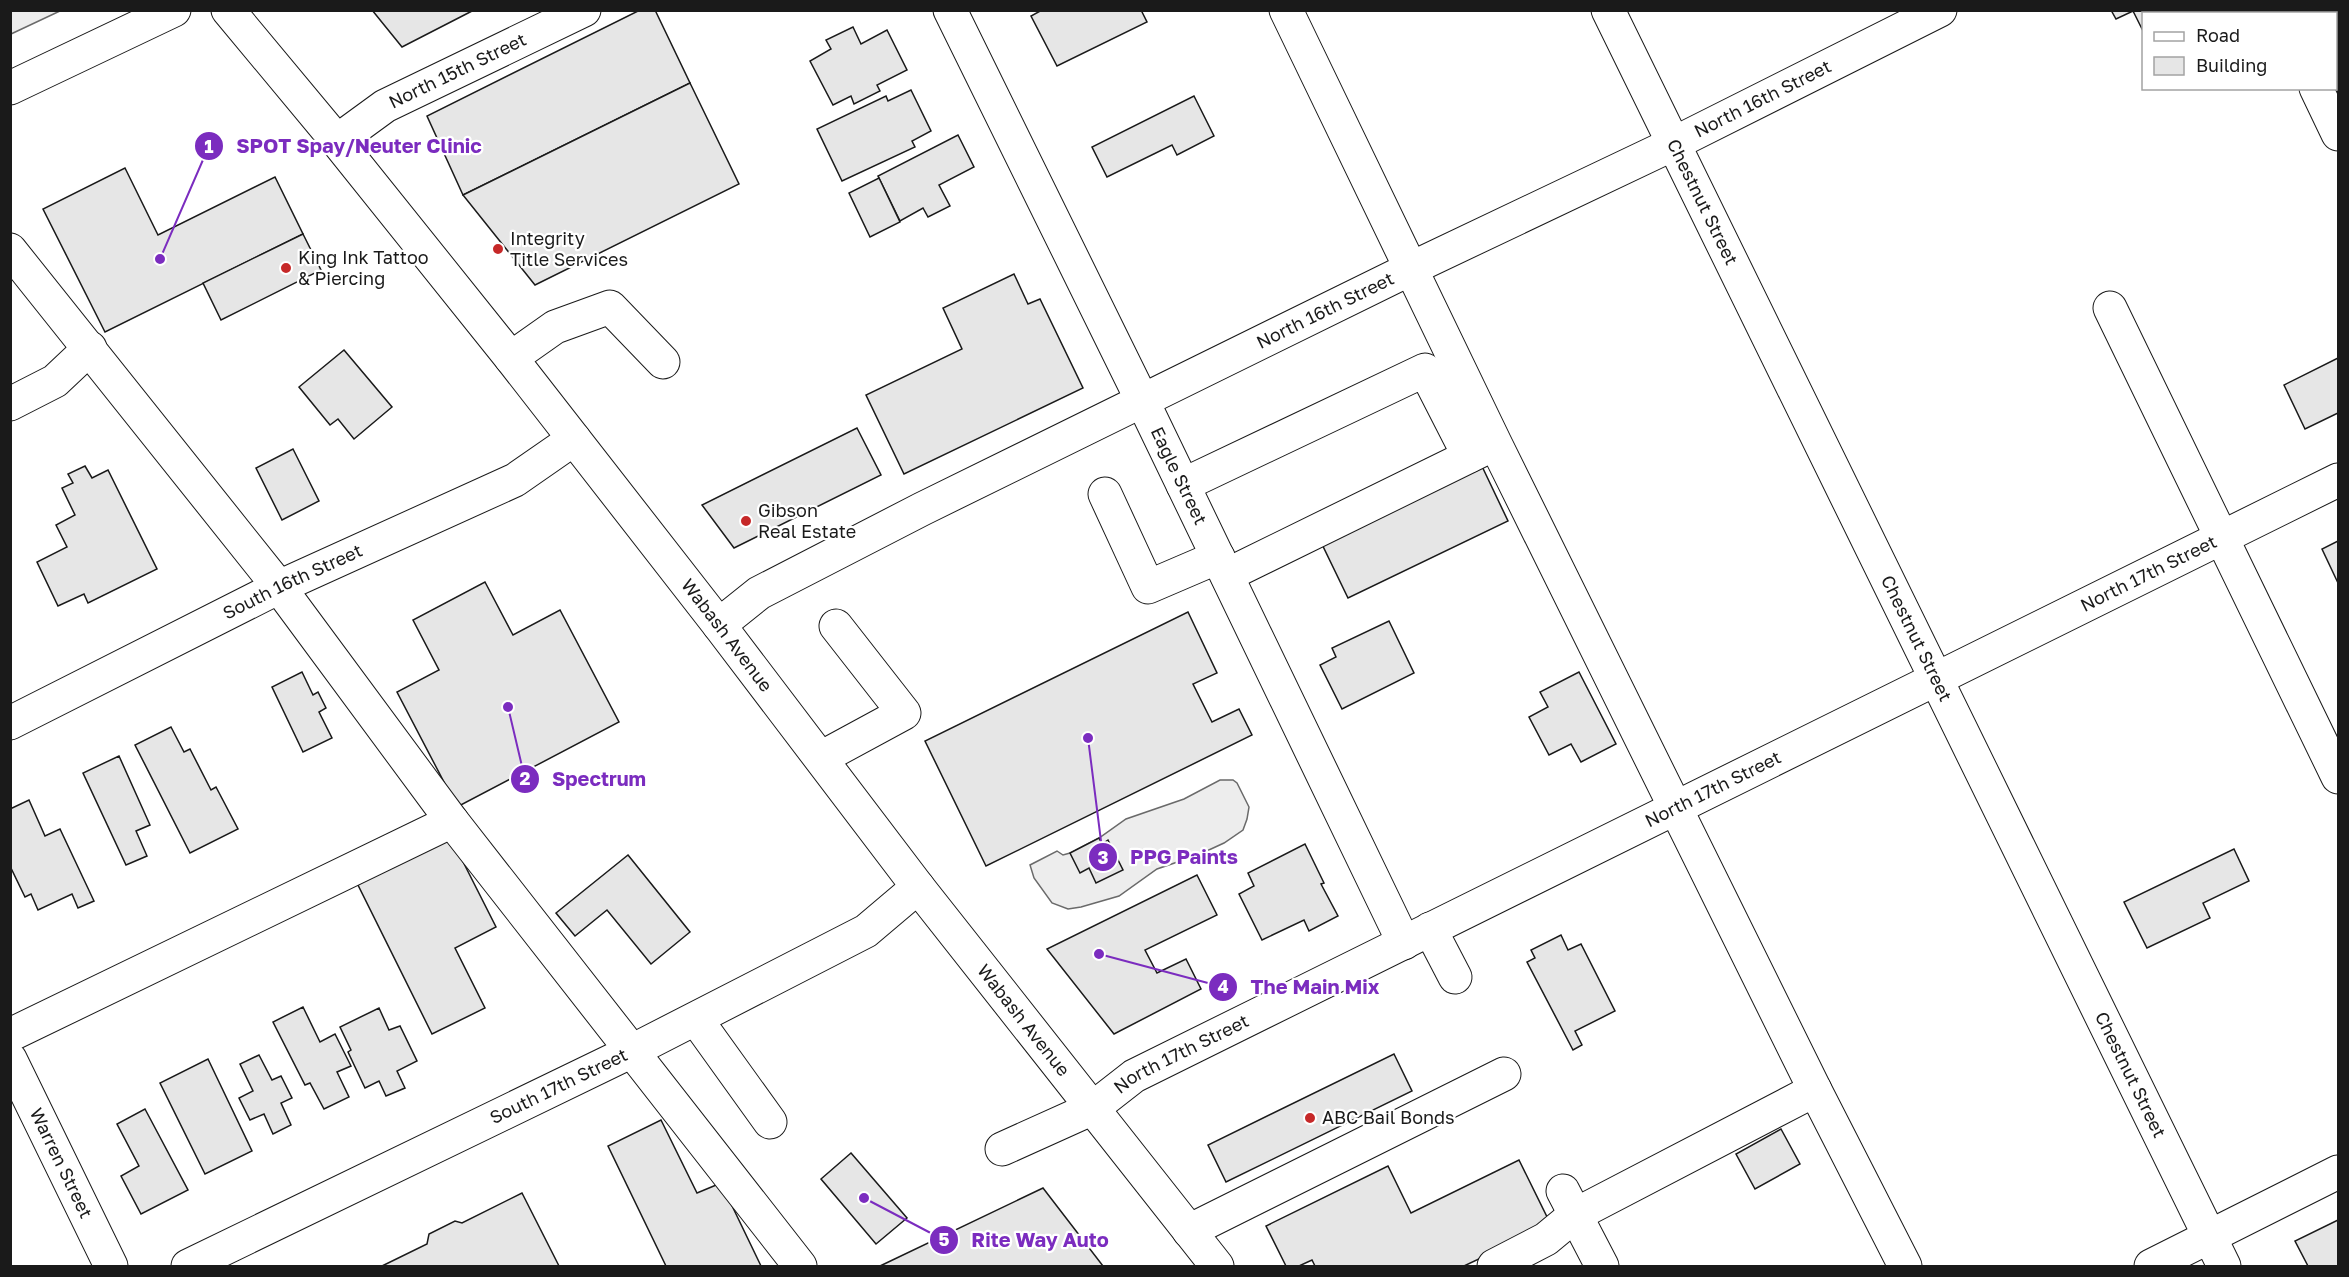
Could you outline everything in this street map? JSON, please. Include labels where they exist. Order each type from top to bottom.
[{"type":"street","points":[[10,88],[174,10]]},
{"type":"street","name":"Wabash Avenue","points":[[228,10],[337,141],[574,439],[918,887],[1217,1266]]},
{"type":"street","name":"North 15th Street","points":[[337,141],[385,106],[584,10]]},
{"type":"street","name":"Eagle Street","points":[[950,10],[1223,566],[1417,936],[1455,977]]},
{"type":"street","points":[[1286,10],[1410,269],[1482,450],[1677,809],[1815,1090],[1905,1266]]},
{"type":"street","name":"Chestnut Street","points":[[1608,10],[2224,1266]]},
{"type":"street","name":"North 16th Street","points":[[719,625],[759,593],[922,508],[1410,269],[1673,144],[1940,10]]},
{"type":"street","points":[[2317,90],[2338,134]]},
{"type":"street","points":[[10,250],[279,587],[452,821],[800,1266]]},
{"type":"street","points":[[510,358],[555,327],[610,307],[663,362]]},
{"type":"street","points":[[2110,308],[2338,777]]},
{"type":"street","points":[[10,404],[56,381],[90,348]]},
{"type":"street","points":[[1183,485],[1425,370],[1482,450]]},
{"type":"street","name":"South 16th Street","points":[[10,723],[279,587],[515,480],[574,439]]},
{"type":"street","points":[[1105,495],[1148,587],[1223,566],[1482,450]]},
{"type":"street","name":"North 17th Street","points":[[1002,1149],[1093,1108],[1134,1076],[2338,480]]},
{"type":"street","points":[[821,758],[904,713],[836,626]]},
{"type":"street","points":[[10,1035],[452,821]]},
{"type":"street","name":"South 17th Street","points":[[188,1266],[632,1051],[866,931],[918,887]]},
{"type":"street","points":[[696,1019],[770,1122]]},
{"type":"street","name":"Warren Street","points":[[10,1059],[111,1266]]},
{"type":"street","points":[[1189,1231],[1504,1074]]},
{"type":"street","points":[[1494,1266],[1546,1239],[1569,1203],[1815,1090]]},
{"type":"street","points":[[2151,1266],[2338,1172]]},
{"type":"street","points":[[1569,1203],[1602,1266]]},
{"type":"shaded area","points":[[11,10],[60,10],[60,11],[11,34]]},
{"type":"shaded area","points":[[1220,780],[1233,780],[1237,783],[1249,807],[1243,830],[1224,843],[1157,869],[1119,896],[1081,907],[1068,909],[1052,903],[1034,878],[1030,865],[1057,851],[1063,855],[1070,853],[1099,838],[1126,819],[1184,799]]},
{"type":"building","points":[[372,10],[474,10],[402,47]]},
{"type":"building","points":[[640,10],[655,10],[690,83],[463,195],[427,116]]},
{"type":"building","points":[[1042,10],[1141,10],[1147,22],[1057,66],[1031,16]]},
{"type":"building","points":[[2111,10],[2184,10],[2181,12],[2142,12],[2142,29],[2133,11],[2116,19]]},
{"type":"building","points":[[853,27],[861,44],[887,30],[907,70],[877,85],[880,91],[854,104],[851,96],[833,105],[810,61],[831,49],[826,40]]},
{"type":"building","points":[[690,83],[739,184],[535,285],[463,195]]},
{"type":"building","points":[[911,90],[931,131],[912,141],[915,147],[842,181],[817,129],[886,96],[888,101]]},
{"type":"building","points":[[1194,96],[1214,136],[1177,155],[1172,145],[1107,177],[1092,147]]},
{"type":"building","points":[[958,135],[974,167],[939,185],[950,206],[928,217],[923,208],[900,221],[878,176]]},
{"type":"building","points":[[125,168],[158,235],[275,177],[303,234],[105,332],[43,209]]},
{"type":"building","points":[[879,178],[900,222],[870,237],[849,193]]},
{"type":"building","points":[[303,234],[321,270],[221,320],[203,283]]},
{"type":"building","points":[[1014,274],[1028,304],[1040,299],[1083,388],[904,474],[866,395],[962,349],[943,308]]},
{"type":"building","points":[[344,350],[392,407],[354,439],[338,419],[330,425],[299,387]]},
{"type":"building","points":[[2338,358],[2338,413],[2305,429],[2284,385]]},
{"type":"building","points":[[857,428],[881,475],[734,548],[702,505]]},
{"type":"building","points":[[293,449],[319,501],[282,520],[256,468]]},
{"type":"building","points":[[1479,460],[1508,521],[1348,598],[1319,538]]},
{"type":"building","points":[[85,466],[92,478],[108,470],[157,569],[88,603],[84,594],[58,606],[37,562],[67,547],[56,525],[75,515],[62,488],[73,483],[68,474]]},
{"type":"building","points":[[2338,541],[2338,583],[2322,549]]},
{"type":"building","points":[[485,582],[513,635],[560,610],[619,722],[457,807],[397,692],[439,670],[413,620]]},
{"type":"building","points":[[1188,612],[1217,673],[1193,684],[1212,722],[1239,709],[1252,735],[986,866],[925,741]]},
{"type":"building","points":[[1389,621],[1414,673],[1342,709],[1320,665],[1336,657],[1332,648]]},
{"type":"building","points":[[302,672],[313,695],[318,692],[326,708],[319,712],[332,738],[303,752],[272,687]]},
{"type":"building","points":[[1579,672],[1616,744],[1581,762],[1571,744],[1549,755],[1529,717],[1548,707],[1540,692]]},
{"type":"building","points":[[171,727],[184,752],[190,749],[211,790],[216,787],[238,829],[190,853],[135,745]]},
{"type":"building","points":[[119,756],[150,825],[136,831],[147,856],[126,865],[83,773]]},
{"type":"building","points":[[29,800],[45,836],[60,829],[94,901],[78,908],[72,894],[38,910],[31,894],[25,897],[10,866],[10,809]]},
{"type":"building","points":[[450,836],[496,927],[455,948],[485,1008],[432,1034],[357,883]]},
{"type":"building","points":[[1099,838],[1102,844],[1108,840],[1123,870],[1096,883],[1089,868],[1080,873],[1070,853]]},
{"type":"building","points":[[1305,844],[1324,883],[1321,884],[1338,916],[1309,931],[1304,920],[1262,940],[1239,894],[1254,886],[1248,873]]},
{"type":"building","points":[[2234,849],[2249,881],[2203,903],[2210,918],[2147,948],[2124,902]]},
{"type":"building","points":[[628,855],[690,932],[651,964],[607,910],[575,936],[556,913]]},
{"type":"building","points":[[1197,875],[1217,915],[1145,950],[1157,973],[1186,959],[1201,989],[1114,1034],[1047,949]]},
{"type":"building","points":[[1561,935],[1568,950],[1581,944],[1615,1011],[1575,1031],[1582,1045],[1573,1050],[1527,962],[1535,958],[1531,950]]},
{"type":"building","points":[[303,1007],[320,1042],[335,1034],[351,1066],[337,1072],[349,1097],[324,1109],[310,1083],[305,1085],[273,1022]]},
{"type":"building","points":[[379,1008],[389,1030],[400,1026],[417,1061],[397,1071],[405,1088],[386,1096],[379,1081],[365,1088],[348,1052],[351,1050],[340,1027]]},
{"type":"building","name":"ABC Bail Bonds","points":[[1394,1054],[1412,1091],[1226,1182],[1208,1145]]},
{"type":"building","points":[[259,1055],[272,1080],[281,1076],[292,1098],[281,1103],[291,1125],[273,1134],[264,1114],[250,1120],[239,1098],[253,1091],[240,1064]]},
{"type":"building","points":[[208,1059],[252,1151],[205,1174],[160,1083]]},
{"type":"building","points":[[145,1109],[188,1190],[141,1214],[121,1176],[139,1166],[117,1124]]},
{"type":"building","points":[[661,1120],[697,1193],[721,1183],[761,1266],[666,1266],[608,1146]]},
{"type":"building","points":[[1781,1129],[1800,1164],[1755,1189],[1736,1154]]},
{"type":"building","points":[[851,1153],[907,1218],[876,1244],[821,1179]]},
{"type":"building","points":[[1519,1160],[1551,1225],[1464,1266],[1315,1266],[1312,1260],[1299,1266],[1286,1266],[1266,1226],[1388,1166],[1411,1213]]},
{"type":"building","points":[[1043,1188],[1103,1266],[880,1266]]},
{"type":"building","points":[[522,1193],[559,1266],[382,1266],[427,1244],[429,1234],[455,1221],[462,1223]]},
{"type":"building","points":[[2338,1220],[2338,1266],[2308,1266],[2295,1241]]},
{"type":"place","name":"Integrity Title Services","points":[[498,249]]},
{"type":"place","name":"SPOT Spay/Neuter Clinic","points":[[160,259]]},
{"type":"place","name":"King Ink Tattoo & Piercing","points":[[286,268]]},
{"type":"place","name":"Gibson Real Estate","points":[[746,521]]},
{"type":"place","name":"Spectrum","points":[[508,707]]},
{"type":"place","name":"PPG Paints","points":[[1088,738]]},
{"type":"place","name":"The Main Mix","points":[[1099,954]]},
{"type":"place","name":"ABC Bail Bonds","points":[[1310,1118]]},
{"type":"place","name":"Rite Way Auto","points":[[864,1198]]}]
